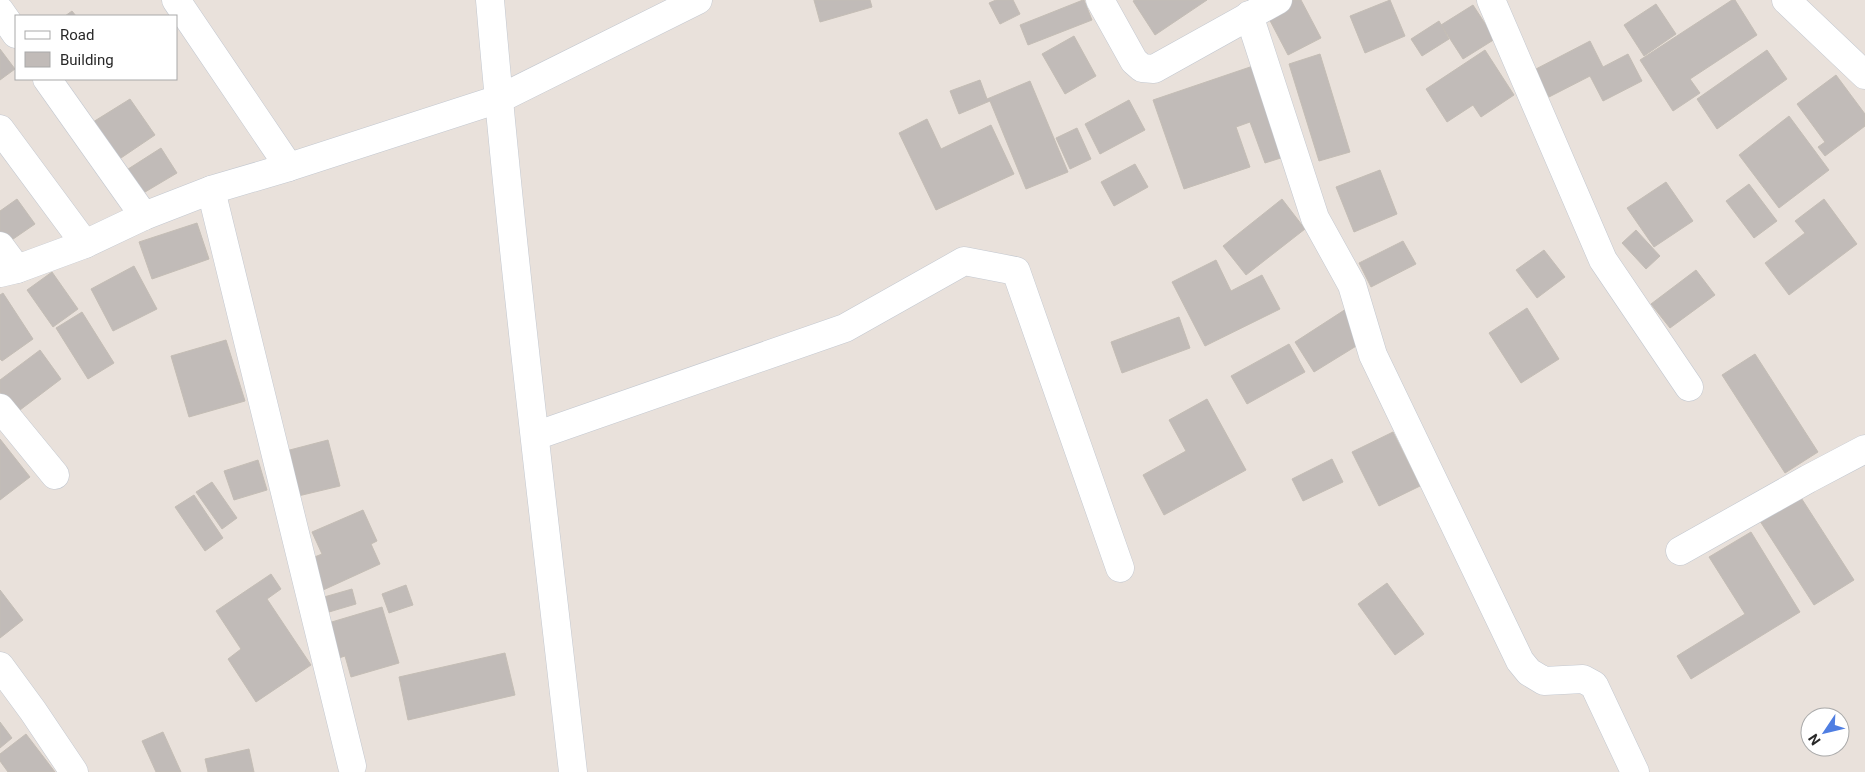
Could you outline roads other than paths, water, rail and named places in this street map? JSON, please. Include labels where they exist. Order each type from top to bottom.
[{"type":"street","points":[[176,0],[289,167]]},
{"type":"street","points":[[490,0],[535,436],[573,772]]},
{"type":"street","points":[[0,246],[8,271],[85,244],[144,216],[210,190],[289,167],[499,100],[698,0]]},
{"type":"street","points":[[1100,0],[1134,61],[1142,68],[1154,69],[1163,66],[1278,0]]},
{"type":"street","points":[[1491,0],[1603,260],[1689,387]]},
{"type":"street","points":[[1786,0],[1865,75]]},
{"type":"street","points":[[0,11],[15,33]]},
{"type":"street","points":[[1250,15],[1315,218],[1352,286],[1373,356],[1520,662],[1529,672],[1544,681],[1583,680],[1594,685],[1635,772]]},
{"type":"street","points":[[49,80],[144,216]]},
{"type":"street","points":[[0,129],[85,244]]},
{"type":"street","points":[[210,190],[352,766]]},
{"type":"street","points":[[535,436],[845,328],[964,261],[1016,271],[1120,568]]},
{"type":"street","points":[[0,408],[55,475]]},
{"type":"street","points":[[1680,552],[1865,448]]},
{"type":"street","points":[[0,666],[33,710],[74,772]]}]
